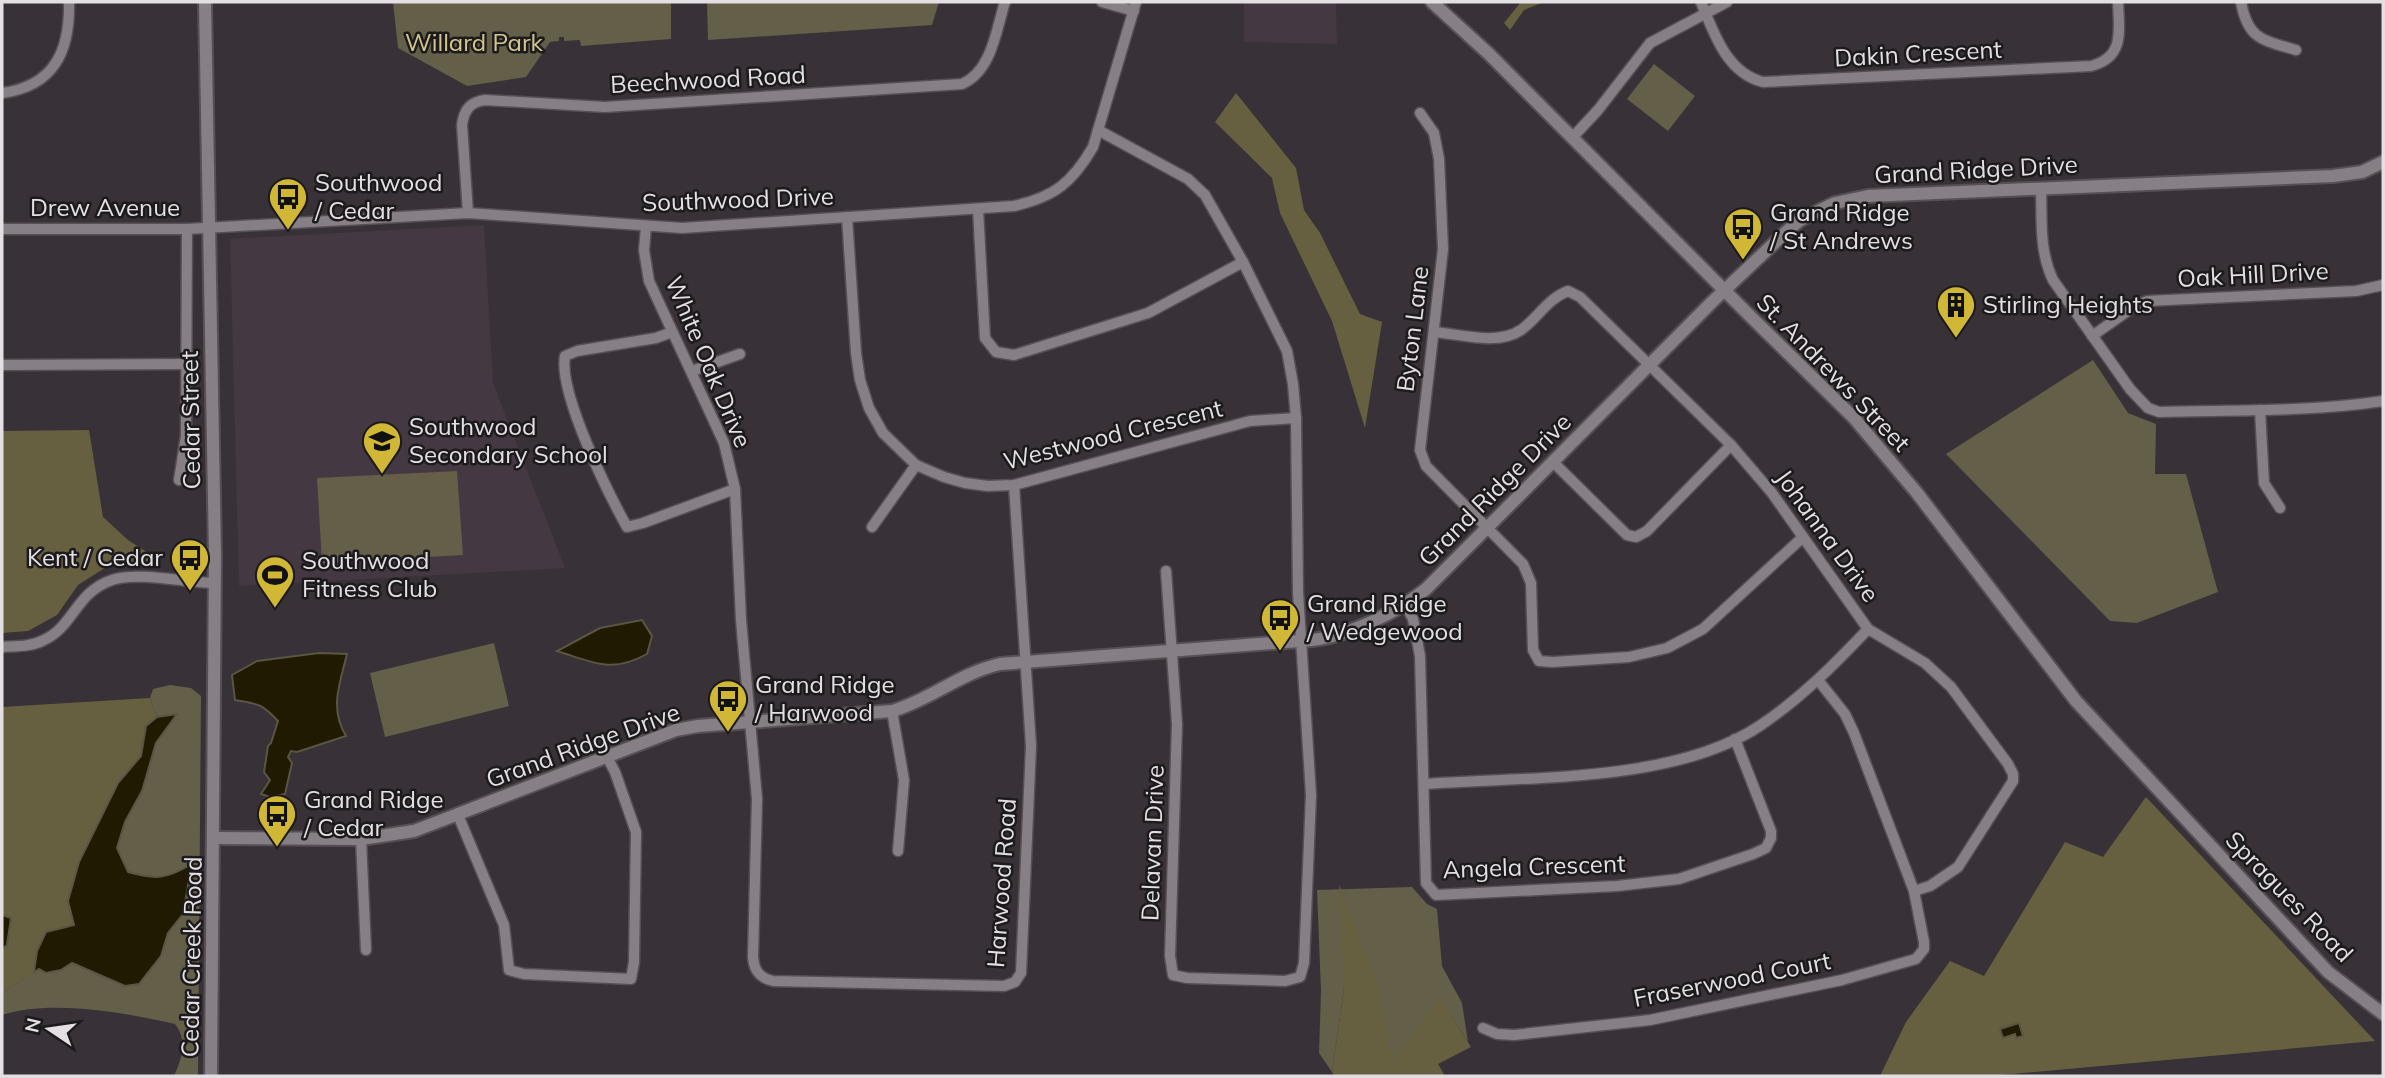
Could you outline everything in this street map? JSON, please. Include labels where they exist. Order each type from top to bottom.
[{"type":"main road","name":"Cedar Street","points":[[205,2],[215,583],[214,838]]},
{"type":"main road","name":"St. Andrews Street","points":[[1432,2],[1489,54],[1854,418],[1917,493],[2076,701],[2171,803]]},
{"type":"main road","name":"Grand Ridge Drive","points":[[214,838],[361,839],[414,831],[686,728],[892,711],[914,703],[977,670],[1000,664],[1301,641],[1335,636],[1405,604],[1426,589],[1650,364],[1800,220],[1835,203],[1868,195],[2347,175],[2362,172],[2383,162]]},
{"type":"main road","name":"Spragues Road","points":[[2171,803],[2328,972],[2383,1014]]},
{"type":"main road","name":"Cedar Creek Road","points":[[211,1076],[214,838]]},
{"type":"street","points":[[2,93],[18,91],[39,80],[54,65],[64,50],[68,37],[69,2]]},
{"type":"street","name":"Beechwood Road","points":[[468,213],[462,125],[464,114],[477,101],[605,107],[962,84],[975,78],[986,63],[1005,2]]},
{"type":"street","points":[[1102,2],[1135,6]]},
{"type":"street","name":"Dakin Crescent","points":[[1700,2],[1728,59],[1740,72],[1763,82],[2091,66],[2112,56],[2118,43],[2118,2]]},
{"type":"street","points":[[1572,138],[1598,110],[1650,43],[1727,2]]},
{"type":"street","points":[[2241,2],[2244,18],[2254,34],[2296,50]]},
{"type":"street","name":"Southwood Drive","points":[[209,227],[468,213],[682,228],[978,209],[1031,202],[1065,186],[1093,147],[1135,6]]},
{"type":"street","name":"Byton Lane","points":[[1420,113],[1434,133],[1443,249],[1420,450],[1426,466],[1523,564],[1531,583],[1533,650],[1539,661],[1629,657],[1667,648],[1703,629],[1803,537]]},
{"type":"street","points":[[1098,130],[1188,179],[1205,195],[1243,262],[1287,351],[1296,418],[1301,641]]},
{"type":"street","points":[[2040,188],[2045,265],[2130,389],[2148,408],[2159,412],[2260,410],[2383,401]]},
{"type":"street","points":[[978,209],[985,338],[996,352],[1014,355],[1148,313],[1243,262]]},
{"type":"street","name":"Westwood Crescent","points":[[847,217],[860,380],[869,408],[883,433],[916,465],[965,483],[1014,485],[1250,421],[1296,418]]},
{"type":"street","name":"Drew Avenue","points":[[2,229],[209,227]]},
{"type":"street","name":"White Oak Drive","points":[[646,227],[645,250],[649,281],[724,443],[735,489],[741,620],[750,722]]},
{"type":"street","points":[[179,480],[187,436],[187,229]]},
{"type":"street","name":"Oak Hill Drive","points":[[2092,336],[2135,306],[2147,301],[2356,291],[2383,285]]},
{"type":"street","name":"Johanna Drive","points":[[1424,784],[1599,773],[1652,767],[1696,755],[1760,726],[1818,680],[1868,629],[1772,493],[1731,445],[1580,297],[1568,291],[1556,296],[1521,330],[1507,336],[1484,338],[1434,332]]},
{"type":"street","points":[[672,332],[656,338],[577,351],[565,356],[563,368],[577,420],[627,527],[735,489]]},
{"type":"street","points":[[692,371],[740,354]]},
{"type":"street","points":[[2,365],[187,364]]},
{"type":"street","points":[[2260,410],[2264,483],[2280,508]]},
{"type":"street","points":[[1553,462],[1627,535],[1636,537],[1647,531],[1731,445]]},
{"type":"street","points":[[872,527],[916,465]]},
{"type":"street","name":"Harwood Road","points":[[750,722],[757,799],[753,966],[757,973],[764,979],[773,981],[1004,986],[1015,982],[1021,973],[1031,746],[1014,485]]},
{"type":"street","name":"Delavan Drive","points":[[1166,570],[1177,724],[1170,956],[1173,975],[1187,978],[1284,981],[1300,978],[1304,963],[1311,795],[1301,641]]},
{"type":"street","points":[[2,647],[32,645],[52,636],[84,597],[97,587],[117,578],[136,576],[215,583]]},
{"type":"street","name":"Angela Crescent","points":[[1405,604],[1413,619],[1420,656],[1426,883],[1436,895],[1604,887],[1679,879],[1766,848],[1772,831],[1735,739]]},
{"type":"street","points":[[1818,680],[1845,714],[1854,733],[1914,891],[1930,886],[1958,867],[2013,781],[2013,774],[1951,687],[1925,663],[1868,629]]},
{"type":"street","points":[[892,711],[904,780],[898,851]]},
{"type":"street","points":[[458,815],[504,925],[509,970],[524,974],[631,979],[634,962],[636,832],[607,757]]},
{"type":"street","points":[[361,839],[366,950]]},
{"type":"street","name":"Fraserwood Court","points":[[1483,1028],[1497,1034],[1514,1035],[1650,1020],[1842,980],[1916,959],[1924,949],[1924,942],[1914,891]]},
{"type":"shaded area","points":[[1244,2],[1336,2],[1337,44],[1244,42]]},
{"type":"shaded area","points":[[1521,2],[1544,2],[1524,10],[1510,30],[1504,23]]},
{"type":"shaded area","points":[[1236,93],[1296,168],[1304,210],[1320,233],[1360,314],[1382,322],[1365,428],[1332,321],[1280,213],[1272,178],[1215,122]]},
{"type":"shaded area","name":"Southwood Secondary School","points":[[484,225],[493,383],[565,568],[239,586],[230,239]]},
{"type":"shaded area","points":[[89,430],[103,517],[128,540],[159,560],[111,564],[78,585],[57,615],[28,631],[2,633],[2,431]]},
{"type":"shaded area","points":[[642,620],[652,636],[647,654],[634,660],[623,664],[602,664],[557,651],[600,628]]},
{"type":"shaded area","points":[[319,653],[347,654],[337,705],[346,736],[297,752],[291,751],[288,757],[292,763],[285,794],[270,797],[261,794],[270,780],[264,772],[268,746],[278,721],[259,705],[235,700],[232,675],[257,661]]},
{"type":"shaded area","points":[[150,698],[157,717],[146,727],[141,756],[118,783],[79,862],[68,901],[74,925],[37,951],[34,972],[2,993],[2,949],[7,945],[11,918],[2,915],[2,707]]},
{"type":"shaded area","points":[[177,714],[156,743],[142,791],[125,822],[117,848],[128,872],[138,875],[161,877],[192,864],[183,914],[168,933],[161,956],[139,984],[125,986],[72,963],[61,970],[46,973],[39,969],[34,972],[37,951],[46,932],[74,925],[68,901],[79,862],[118,783],[141,756],[146,726],[157,717]]},
{"type":"shaded area","points":[[2146,797],[2375,1041],[1990,1076],[1880,1076],[1906,1022],[1950,961],[1984,976],[2065,842],[2103,857]]},
{"type":"shaded area","points":[[1339,885],[1378,985],[1392,1061],[1440,998],[1471,1047],[1438,1064],[1445,1076],[1334,1076],[1332,1072],[1344,989]]},
{"type":"shaded area","points":[[2,915],[11,918],[7,945],[2,949]]},
{"type":"shaded area","points":[[2019,1023],[2023,1036],[2016,1038],[2015,1034],[2003,1038],[2000,1029]]},
{"type":"green space","name":"Willard Park","points":[[393,2],[671,2],[671,39],[581,46],[580,40],[564,41],[564,37],[559,37],[559,41],[550,42],[526,77],[467,86],[398,48]]},
{"type":"green space","points":[[707,2],[939,2],[932,25],[708,40]]},
{"type":"green space","points":[[1654,64],[1695,96],[1668,131],[1627,99]]},
{"type":"green space","points":[[2093,360],[2128,413],[2156,424],[2155,474],[2186,474],[2218,592],[2137,623],[2110,621],[1946,454]]},
{"type":"green space","points":[[457,471],[463,555],[322,563],[317,478]]},
{"type":"green space","points":[[494,643],[509,706],[385,737],[370,673]]},
{"type":"green space","points":[[170,685],[191,688],[201,696],[198,1076],[174,1076],[183,1043],[175,1024],[88,1009],[42,1008],[2,1015],[2,993],[39,968],[61,970],[72,963],[125,986],[161,956],[168,933],[183,914],[192,865],[171,877],[147,877],[128,872],[116,848],[125,822],[142,791],[156,743],[176,715],[157,717],[150,698],[153,689]]},
{"type":"green space","points":[[1412,887],[1427,904],[1437,909],[1442,966],[1462,1003],[1468,1042],[1440,999],[1393,1062],[1344,989],[1332,1072],[1319,1053],[1321,991],[1317,890]]},
{"type":"place","name":"Southwood / Cedar","points":[[288,231]]},
{"type":"place","name":"Grand Ridge / St Andrews","points":[[1743,261]]},
{"type":"place","name":"Stirling Heights","points":[[1956,339]]},
{"type":"place","name":"Southwood Secondary School","points":[[382,475]]},
{"type":"place","name":"Kent / Cedar","points":[[190,592]]},
{"type":"place","name":"Southwood Fitness Club","points":[[275,609]]},
{"type":"place","name":"Grand Ridge / Wedgewood","points":[[1280,652]]},
{"type":"place","name":"Grand Ridge / Harwood","points":[[728,733]]},
{"type":"place","name":"Grand Ridge / Cedar","points":[[277,848]]}]
